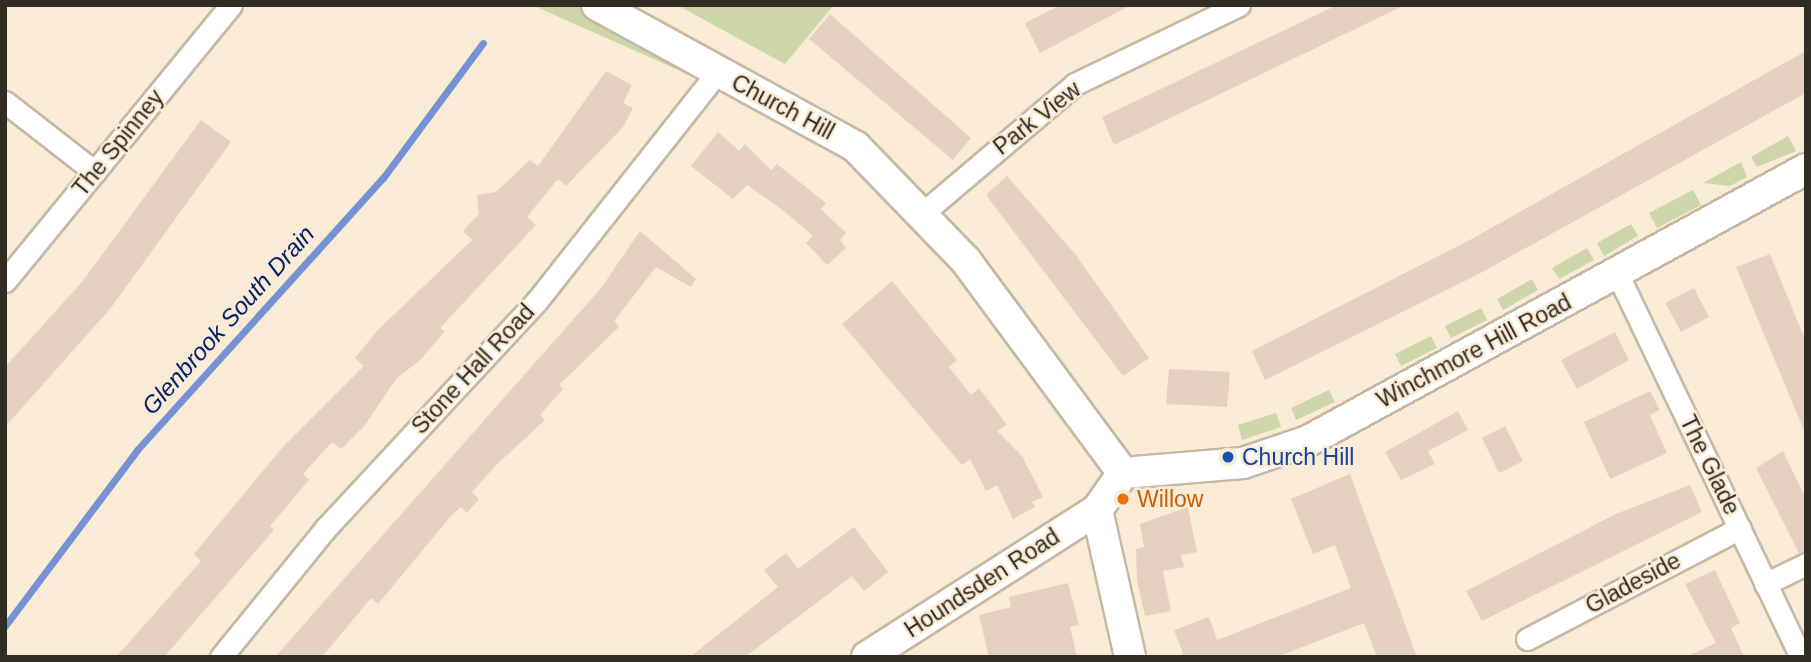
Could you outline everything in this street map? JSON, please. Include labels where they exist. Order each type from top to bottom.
[{"type":"street","name":"The Spinney","points":[[5,281],[231,5]]},
{"type":"street","name":"Church Hill","points":[[597,5],[856,147],[923,213],[1051,370],[1123,473]]},
{"type":"street","name":"Park View","points":[[923,213],[1075,84],[1239,5]]},
{"type":"street","name":"Stone Hall Road","points":[[221,657],[325,530],[536,302],[717,73]]},
{"type":"street","points":[[5,102],[95,172]]},
{"type":"street","name":"Winchmore Hill Road","points":[[1123,473],[1243,463],[1308,441],[1806,169]]},
{"type":"street","name":"The Glade","points":[[1617,273],[1801,657]]},
{"type":"street","points":[[1123,473],[1097,510],[1130,657]]},
{"type":"street","name":"Houndsden Road","points":[[867,657],[1097,510]]},
{"type":"street","name":"Gladeside","points":[[1527,639],[1740,528]]},
{"type":"street","points":[[1765,584],[1806,564]]},
{"type":"green space","points":[[532,5],[578,5],[706,69],[703,81]]},
{"type":"green space","points":[[677,5],[834,5],[785,64]]},
{"type":"green space","points":[[1788,136],[1796,151],[1757,167],[1751,157]]},
{"type":"green space","points":[[1741,162],[1747,177],[1730,186],[1703,183]]},
{"type":"green space","points":[[1693,190],[1701,205],[1657,228],[1649,213]]},
{"type":"green space","points":[[1631,224],[1638,236],[1604,256],[1597,243]]},
{"type":"green space","points":[[1587,248],[1594,260],[1559,279],[1552,268]]},
{"type":"green space","points":[[1532,279],[1538,290],[1503,310],[1497,299]]},
{"type":"green space","points":[[1481,308],[1487,320],[1451,338],[1445,326]]},
{"type":"green space","points":[[1431,336],[1437,348],[1401,366],[1395,354]]},
{"type":"green space","points":[[1329,390],[1335,402],[1296,420],[1291,408]]},
{"type":"green space","points":[[1276,413],[1281,427],[1242,440],[1238,425]]},
{"type":"building","points":[[1061,5],[1131,5],[1040,53],[1025,23]]},
{"type":"building","points":[[1337,5],[1405,5],[1114,145],[1102,117]]},
{"type":"building","points":[[830,14],[971,138],[953,160],[809,39]]},
{"type":"building","points":[[1806,51],[1806,93],[1475,276],[1265,380],[1252,351],[1468,241]]},
{"type":"building","points":[[606,71],[632,85],[623,103],[633,108],[623,127],[566,186],[558,179],[527,217],[536,225],[440,328],[445,331],[420,360],[396,379],[365,425],[341,449],[332,442],[303,474],[309,480],[270,526],[274,530],[164,657],[116,657],[201,561],[194,554],[283,447],[364,366],[355,358],[377,331],[472,240],[463,231],[479,214],[477,195],[496,192],[530,160],[538,166]]},
{"type":"building","points":[[201,120],[231,142],[110,309],[5,427],[5,367],[82,282]]},
{"type":"building","points":[[718,132],[739,151],[745,144],[771,170],[777,164],[826,203],[821,209],[846,233],[840,240],[846,248],[827,265],[806,243],[813,236],[784,211],[747,185],[733,199],[691,166]]},
{"type":"building","points":[[1007,176],[1075,254],[1149,358],[1123,376],[986,195]]},
{"type":"building","points":[[640,231],[696,279],[691,287],[656,267],[614,321],[619,327],[559,385],[563,389],[540,415],[545,420],[496,465],[472,492],[479,499],[467,513],[461,507],[451,516],[378,604],[371,598],[322,657],[275,657],[601,288]]},
{"type":"building","points":[[1770,254],[1806,342],[1805,433],[1736,267]]},
{"type":"building","points":[[892,281],[957,360],[949,367],[971,395],[979,388],[1007,425],[997,431],[1022,456],[1043,497],[1032,502],[1035,507],[1013,519],[997,485],[986,491],[970,459],[962,465],[842,324]]},
{"type":"building","points":[[1694,288],[1709,317],[1681,332],[1665,303]]},
{"type":"building","points":[[1615,332],[1629,360],[1577,389],[1561,360]]},
{"type":"building","points":[[1169,369],[1230,372],[1227,407],[1166,404]]},
{"type":"building","points":[[1650,391],[1660,410],[1650,415],[1667,453],[1610,479],[1584,422]]},
{"type":"building","points":[[1458,411],[1468,430],[1428,451],[1435,464],[1401,480],[1385,452]]},
{"type":"building","points":[[1505,426],[1523,461],[1499,473],[1482,438]]},
{"type":"building","points":[[1783,451],[1806,499],[1806,551],[1799,553],[1756,468]]},
{"type":"building","points":[[1350,474],[1417,657],[1377,657],[1364,623],[1277,657],[1177,657],[1183,653],[1174,630],[1209,617],[1217,640],[1351,588],[1335,545],[1313,554],[1291,499]]},
{"type":"building","points":[[1690,485],[1702,512],[1482,621],[1466,591],[1616,514]]},
{"type":"building","points":[[1188,507],[1197,552],[1181,555],[1184,567],[1163,571],[1171,611],[1145,616],[1137,580],[1136,549],[1144,547],[1140,524]]},
{"type":"building","points":[[854,527],[888,572],[864,591],[852,576],[745,657],[690,657],[778,587],[764,570],[786,553],[798,569]]},
{"type":"building","points":[[1715,570],[1740,623],[1731,628],[1744,657],[1686,657],[1716,643],[1685,584]]},
{"type":"building","points":[[1068,583],[1079,625],[1070,627],[1077,657],[989,657],[979,615],[1011,607],[1009,597]]},
{"type":"waterway","name":"Glenbrook South Drain","points":[[5,626],[137,450],[383,178],[483,43]]},
{"type":"place","name":"Church Hill","points":[[1228,457]]},
{"type":"place","name":"Willow","points":[[1123,499]]}]
